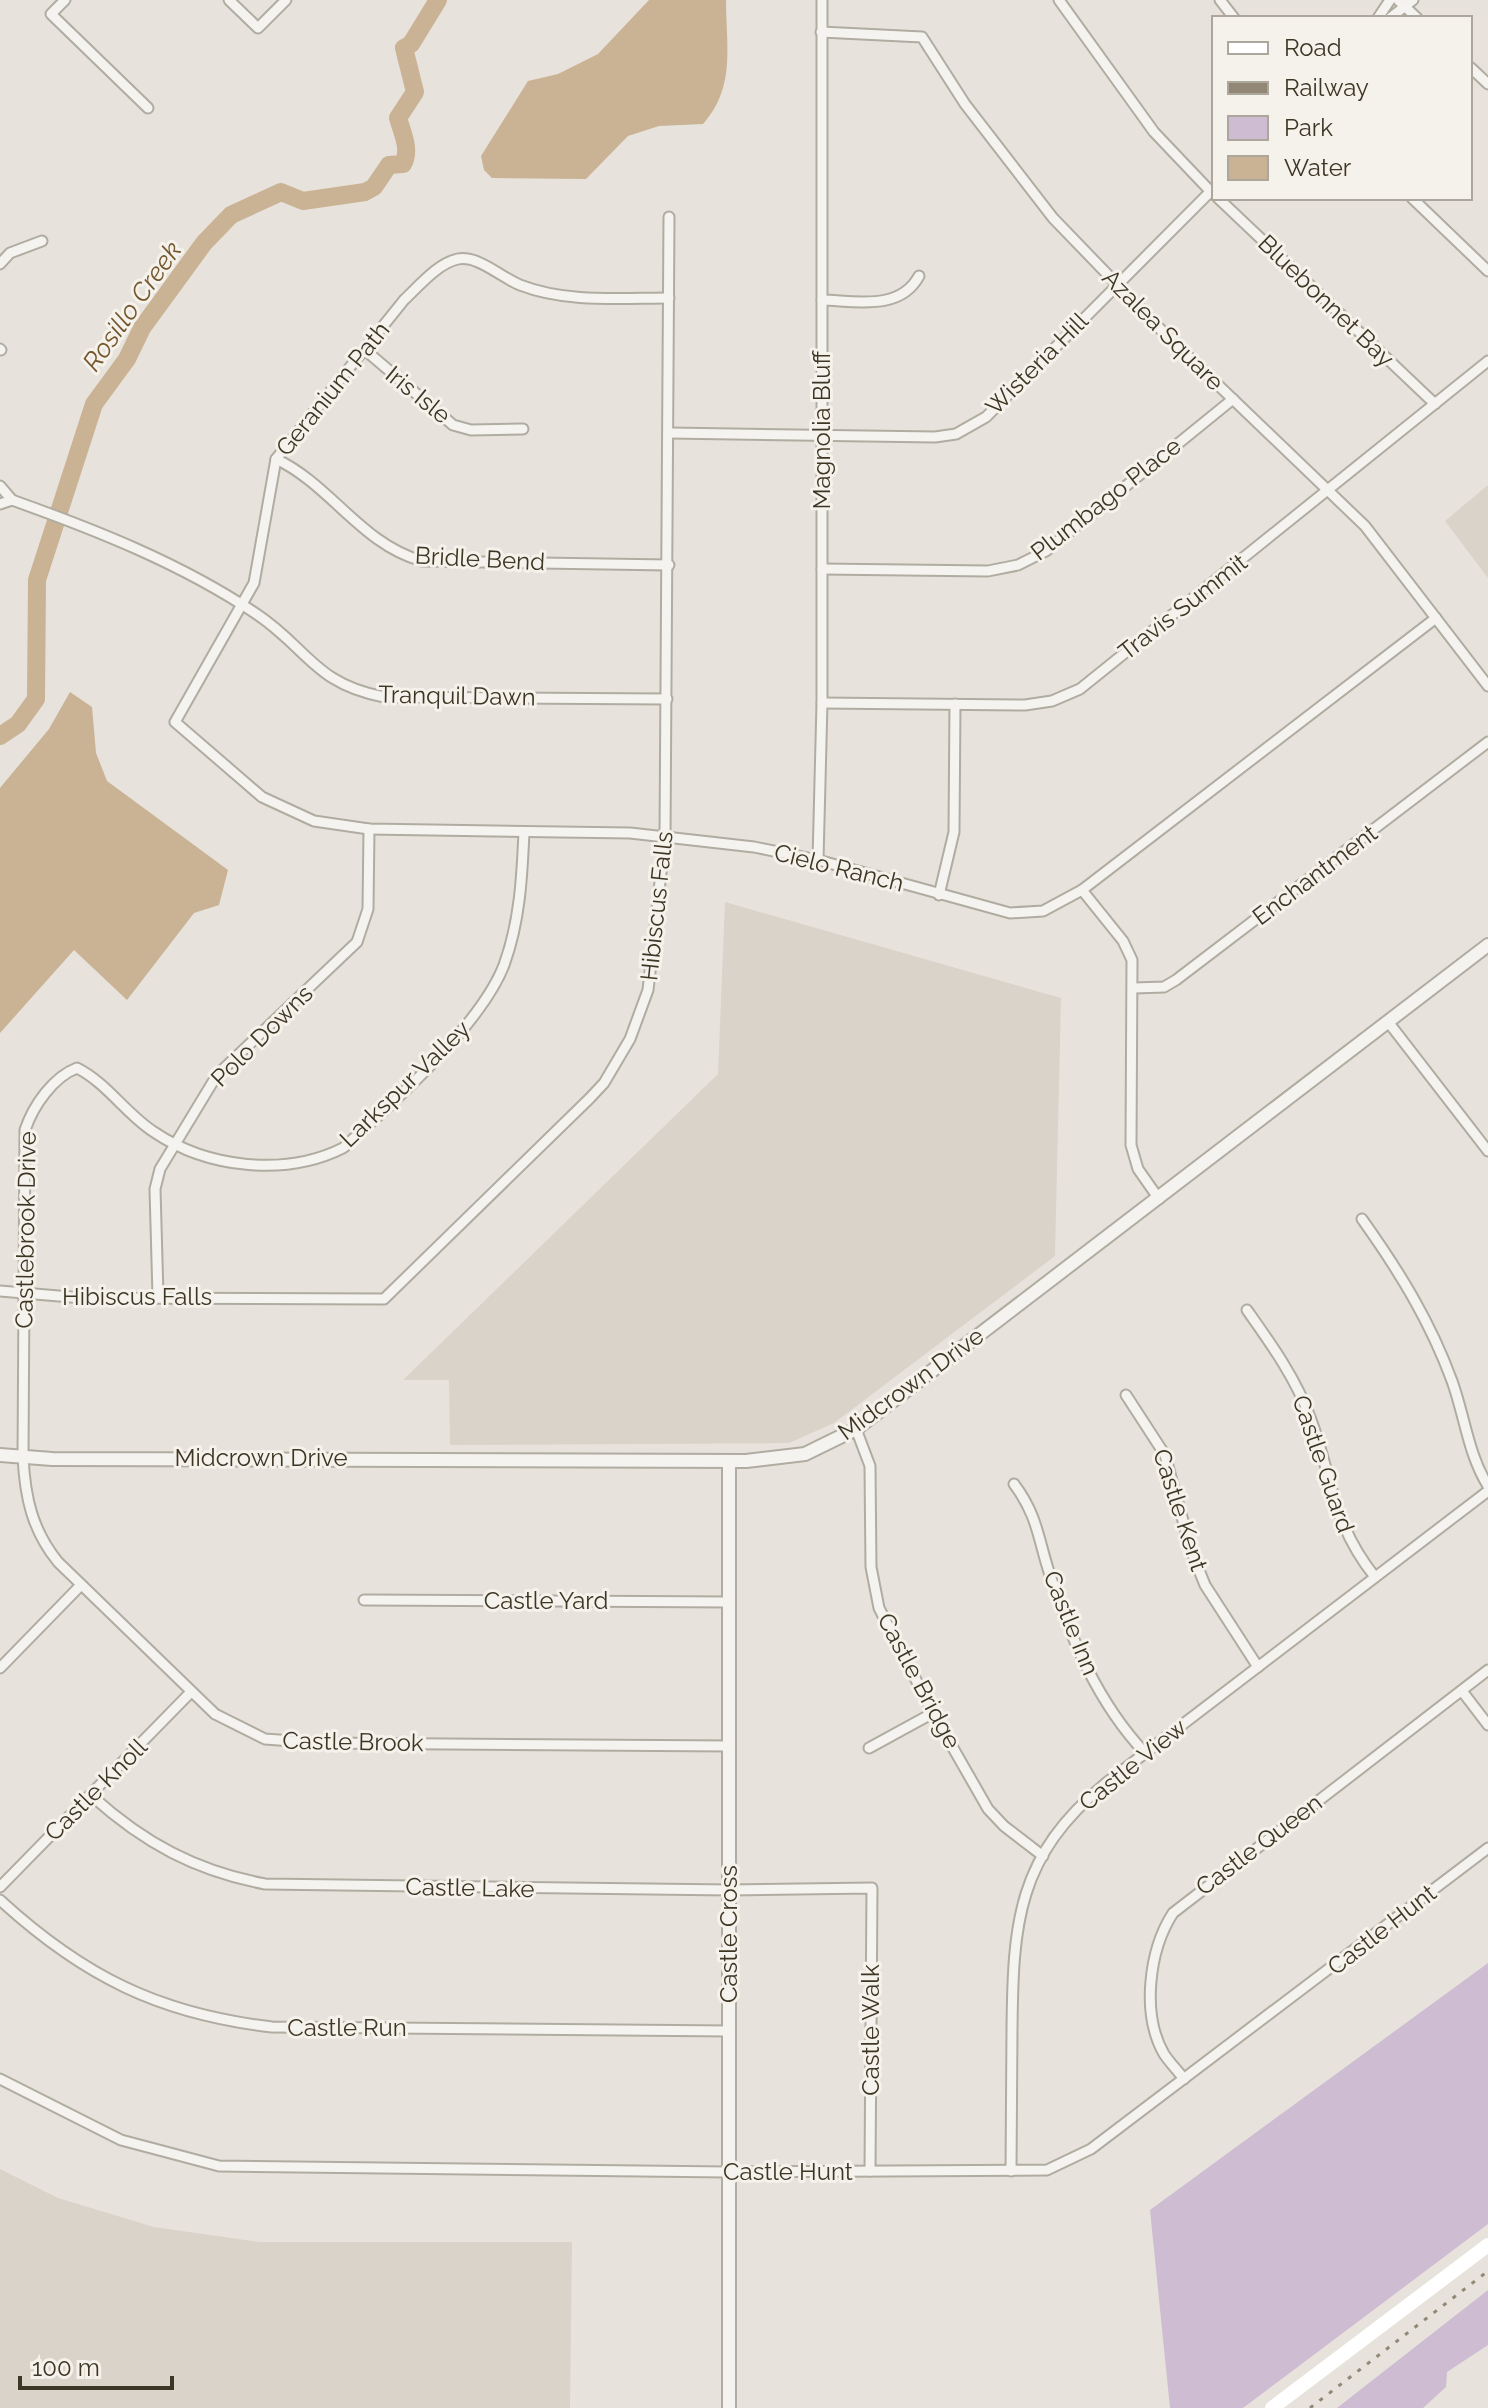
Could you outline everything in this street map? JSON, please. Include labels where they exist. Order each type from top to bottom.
[{"type":"main road","points":[[1272,2408],[1488,2245]]},
{"type":"street","points":[[65,0],[51,14],[148,108]]},
{"type":"street","points":[[229,0],[258,28],[286,0]]},
{"type":"street","name":"Magnolia Bluff","points":[[818,860],[822,703],[822,0]]},
{"type":"street","name":"Bluebonnet Bay","points":[[1059,0],[1154,132],[1212,191]]},
{"type":"street","points":[[1220,0],[1232,16]]},
{"type":"street","name":"Azalea Square","points":[[821,32],[922,37],[1007,163],[1116,285],[1365,526],[1488,686]]},
{"type":"street","points":[[1472,69],[1488,84]]},
{"type":"street","name":"Wisteria Hill","points":[[670,433],[935,437],[972,426],[986,417],[1116,285],[1212,195]]},
{"type":"street","name":"Bluebonnet Bay","points":[[1221,200],[1435,404]]},
{"type":"street","points":[[1414,200],[1488,271]]},
{"type":"street","name":"Hibiscus Falls","points":[[0,1291],[25,1295],[384,1299],[590,1098],[618,1061],[640,1018],[648,990],[665,837],[669,217]]},
{"type":"street","points":[[0,264],[10,253],[42,241]]},
{"type":"street","name":"Geranium Path","points":[[175,722],[242,605],[260,566],[276,459],[404,300],[446,264],[461,258],[476,262],[521,286],[545,292],[574,297],[669,298]]},
{"type":"street","points":[[822,300],[899,298],[912,289],[919,276]]},
{"type":"street","name":"Iris Isle","points":[[365,350],[436,415],[453,425],[471,430],[523,429]]},
{"type":"street","name":"Travis Summit","points":[[822,703],[1025,705],[1052,701],[1080,689],[1488,361]]},
{"type":"street","name":"Plumbago Place","points":[[822,569],[988,571],[1018,565],[1046,551],[1233,399]]},
{"type":"street","name":"Bridle Bend","points":[[276,459],[303,474],[376,540],[399,554],[422,561],[669,565]]},
{"type":"street","name":"Tranquil Dawn","points":[[0,486],[12,500],[105,533],[258,614],[322,673],[353,691],[384,697],[667,699]]},
{"type":"street","points":[[0,504],[12,500]]},
{"type":"street","name":"Cielo Ranch","points":[[175,722],[262,797],[314,821],[369,829],[665,837],[818,860],[994,911],[1026,914],[1057,906],[1082,890],[1436,618]]},
{"type":"street","points":[[939,895],[954,832],[955,704]]},
{"type":"street","name":"Enchantment","points":[[1134,988],[1164,987],[1176,980],[1488,742]]},
{"type":"street","name":"Polo Downs","points":[[158,1296],[155,1189],[160,1169],[217,1075],[357,942],[368,909],[369,829]]},
{"type":"street","name":"Larkspur Valley","points":[[77,1068],[153,1132],[214,1161],[299,1163],[333,1153],[363,1130],[471,1022],[489,993],[503,967],[515,930],[522,888],[524,832]]},
{"type":"street","points":[[1082,890],[1129,950],[1134,988],[1131,1145],[1138,1169],[1159,1199]]},
{"type":"street","name":"Midcrown Drive","points":[[0,1448],[64,1456],[729,1461],[805,1454],[856,1429],[1488,945]]},
{"type":"street","points":[[1389,1023],[1488,1151]]},
{"type":"street","name":"Castlebrook Drive","points":[[23,1365],[25,1130],[33,1108],[65,1073],[77,1068]]},
{"type":"street","points":[[1362,1219],[1424,1313],[1453,1385],[1474,1464],[1488,1488]]},
{"type":"street","name":"Castle Guard","points":[[1247,1310],[1292,1377],[1318,1441],[1342,1528],[1375,1577]]},
{"type":"street","name":"Castle Brook","points":[[23,1365],[23,1453],[27,1499],[38,1532],[50,1552],[81,1585],[191,1692],[235,1727],[278,1742],[730,1746]]},
{"type":"street","name":"Castle Kent","points":[[1126,1395],[1165,1455],[1191,1550],[1205,1585],[1258,1667]]},
{"type":"street","name":"Castle Bridge","points":[[856,1429],[870,1466],[871,1567],[879,1608],[933,1713],[988,1809],[1004,1826],[1043,1856]]},
{"type":"street","name":"Midcrown Drive","points":[[0,1455],[23,1453]]},
{"type":"street","name":"Castle Cross","points":[[729,1461],[729,2408]]},
{"type":"street","name":"Castle Inn","points":[[1014,1484],[1037,1522],[1048,1570],[1075,1644],[1103,1697],[1145,1753]]},
{"type":"street","name":"Castle View","points":[[1011,2171],[1013,1947],[1022,1902],[1043,1856],[1075,1812],[1145,1753],[1488,1488]]},
{"type":"street","points":[[0,1668],[81,1585]]},
{"type":"street","name":"Castle Yard","points":[[364,1600],[729,1602]]},
{"type":"street","name":"Castle Queen","points":[[1184,2079],[1165,2054],[1157,2036],[1152,2000],[1156,1949],[1173,1913],[1488,1670]]},
{"type":"street","points":[[1462,1691],[1488,1725]]},
{"type":"street","name":"Castle Knoll","points":[[0,1887],[191,1692]]},
{"type":"street","points":[[869,1748],[933,1713]]},
{"type":"street","name":"Castle Lake","points":[[92,1796],[123,1824],[179,1859],[235,1878],[265,1884],[730,1890],[872,1888]]},
{"type":"street","name":"Castle Hunt","points":[[0,2079],[121,2140],[219,2166],[728,2172],[1047,2170],[1082,2155],[1488,1848]]},
{"type":"street","name":"Castle Walk","points":[[870,2171],[872,1888]]},
{"type":"street","name":"Castle Run","points":[[0,1900],[37,1934],[108,1981],[147,1999],[230,2022],[272,2027],[730,2031]]},
{"type":"shaded area","points":[[1488,485],[1488,578],[1445,521]]},
{"type":"shaded area","points":[[725,902],[1061,998],[1055,1256],[834,1423],[789,1443],[450,1445],[449,1380],[403,1380],[718,1074]]},
{"type":"shaded area","points":[[0,2169],[58,2198],[154,2227],[260,2242],[572,2242],[570,2408],[0,2408]]},
{"type":"green space","points":[[1488,1963],[1488,2224],[1243,2408],[1170,2408],[1150,2210]]},
{"type":"green space","points":[[1488,2290],[1488,2345],[1447,2372],[1446,2387],[1423,2408],[1337,2408]]},
{"type":"water","points":[[649,0],[726,0],[725,81],[721,95],[703,124],[659,126],[628,136],[586,179],[492,178],[484,170],[481,156],[528,81],[558,74],[598,54]]},
{"type":"water","points":[[70,692],[92,707],[96,753],[107,781],[228,870],[219,905],[194,913],[127,1000],[74,950],[0,1033],[0,788],[49,729]]},
{"type":"waterway","name":"Rosillo Creek","points":[[0,736],[18,724],[36,699],[37,580],[94,404],[127,359],[142,328],[204,243],[231,215],[281,192],[303,201],[365,192],[374,187],[389,165],[403,164],[406,147],[398,118],[415,92],[404,48],[411,44],[438,0]]},
{"type":"railway","points":[[1310,2408],[1488,2271]]}]
